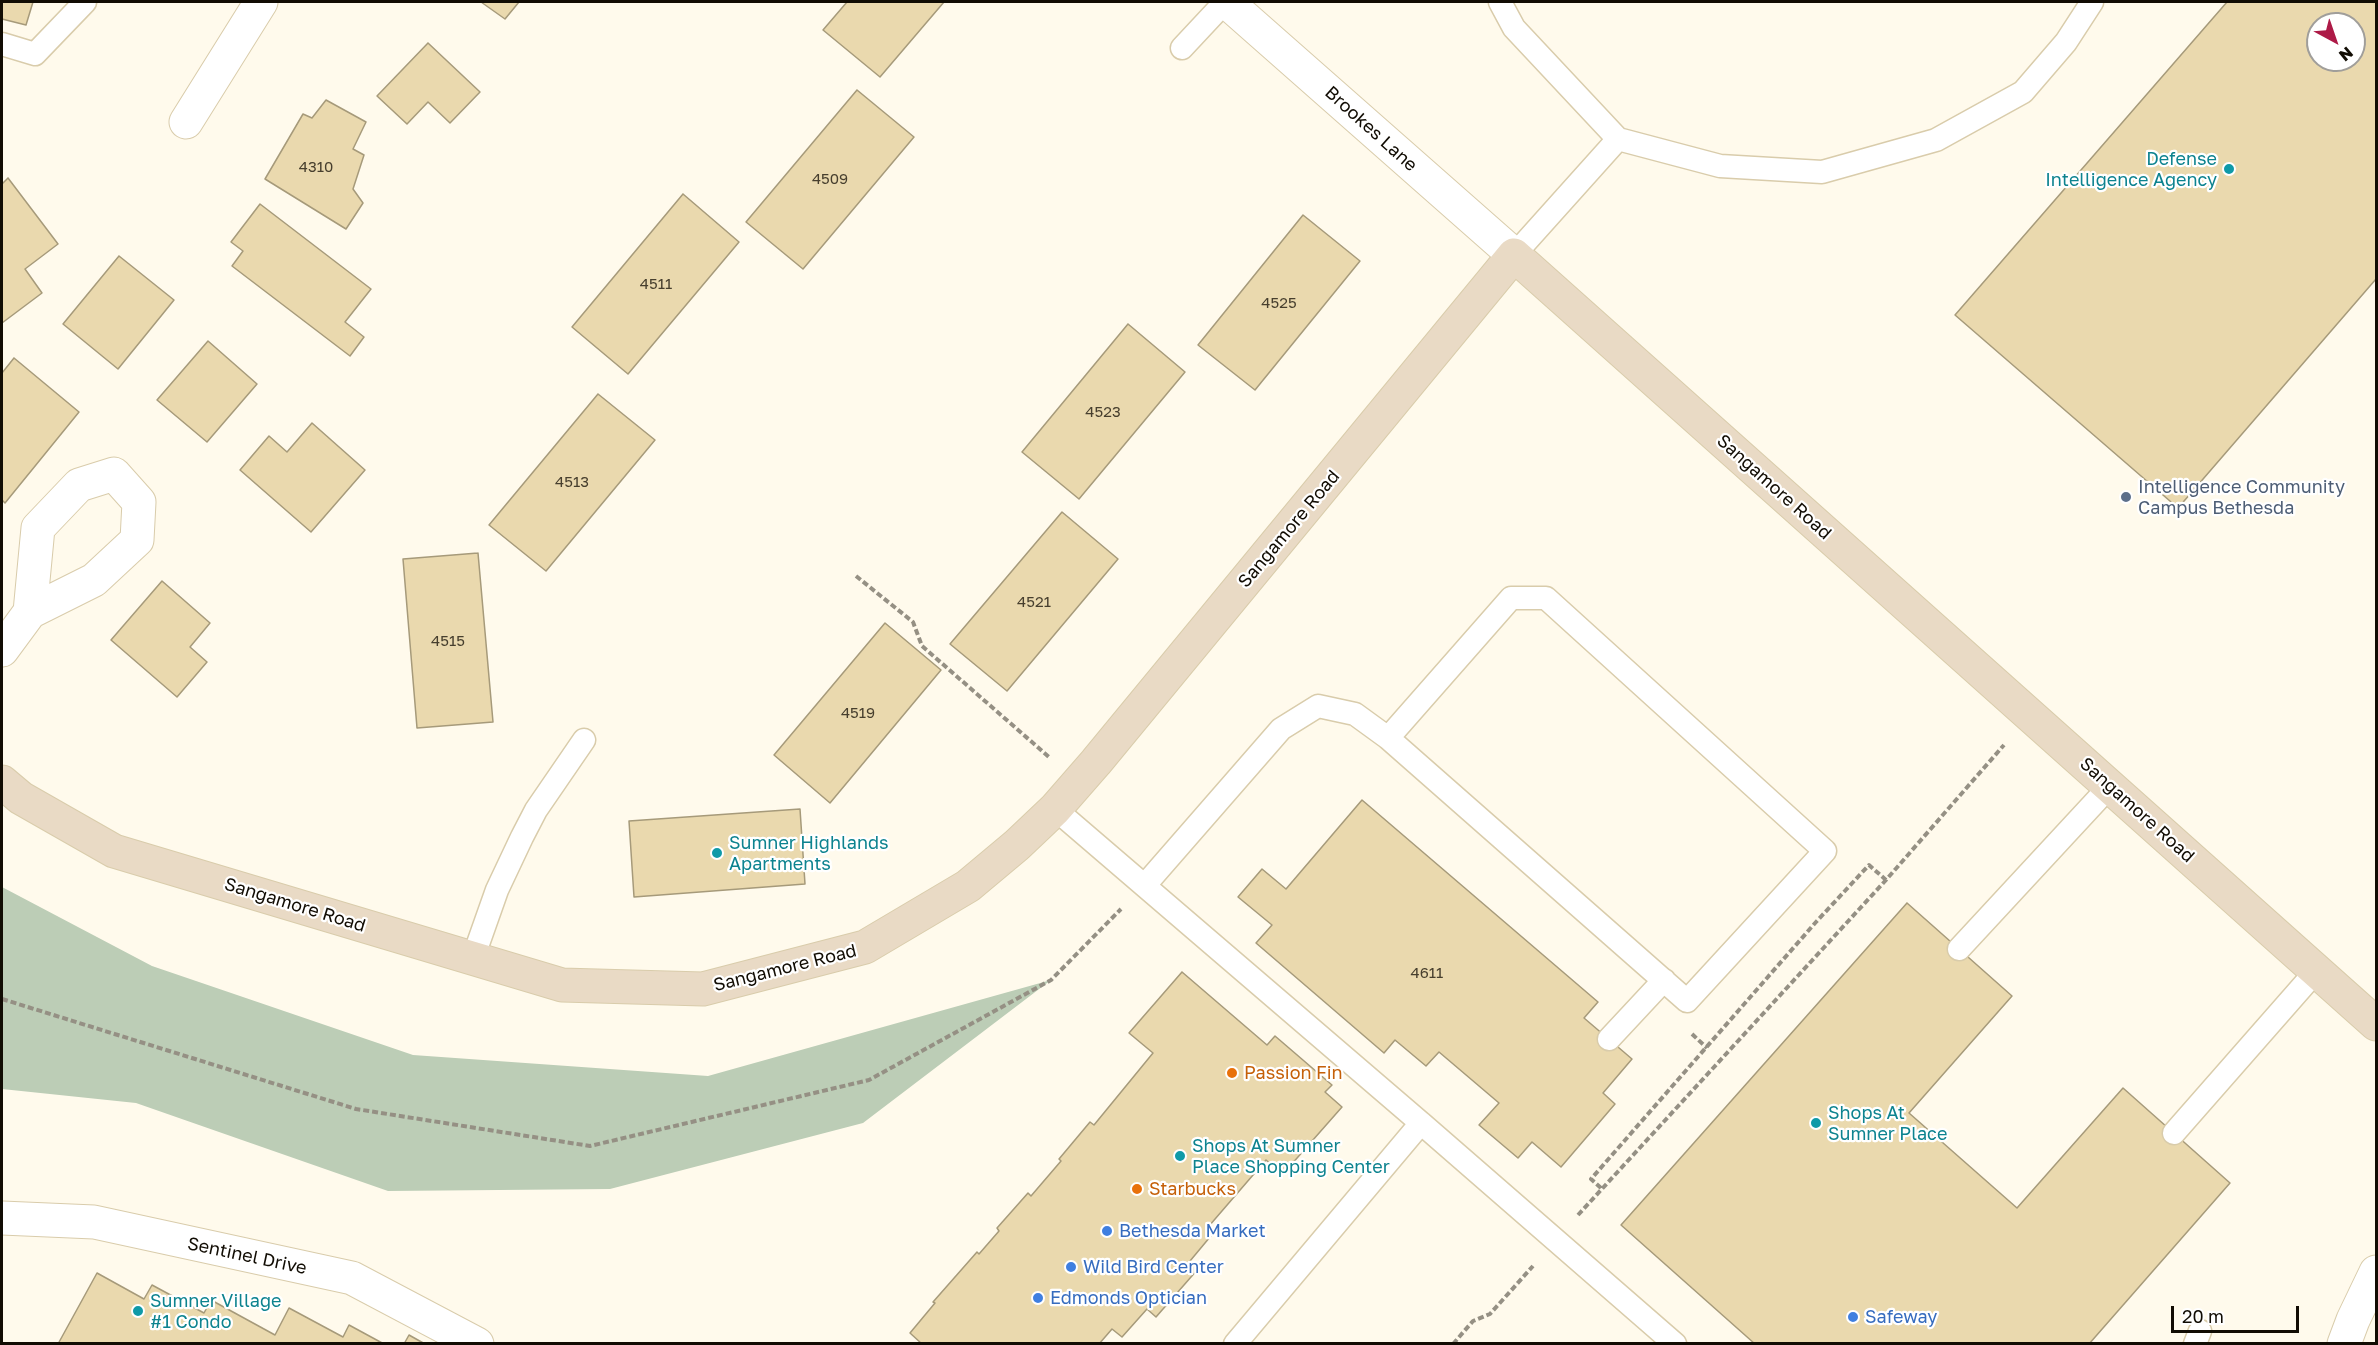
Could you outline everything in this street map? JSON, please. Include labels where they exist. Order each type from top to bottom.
[{"type":"street","points":[[186,122],[261,2]]},
{"type":"street","name":"Brookes Lane","points":[[1226,2],[1514,255]]},
{"type":"street","name":"Sangamore Road","points":[[2,782],[21,798],[114,851],[562,984],[703,989],[865,947],[968,886],[1017,845],[1054,809],[1103,753],[1514,255],[2376,1024]]},
{"type":"street","points":[[2,650],[30,612]]},
{"type":"street","name":"Sentinel Drive","points":[[2,1218],[94,1222],[352,1278],[477,1344]]},
{"type":"street","points":[[2344,1344],[2376,1272]]},
{"type":"lane","points":[[2,44],[35,54],[85,2]]},
{"type":"lane","points":[[1182,48],[1226,2]]},
{"type":"lane","points":[[1500,2],[1514,28],[1618,139],[1720,166],[1822,172],[1936,140],[2024,92],[2066,42],[2092,2]]},
{"type":"lane","points":[[1514,255],[1618,139]]},
{"type":"lane","points":[[1145,885],[1281,729],[1318,706],[1356,714],[1388,738],[1687,1000],[1825,850],[1546,598],[1511,598],[1388,738]]},
{"type":"lane","points":[[473,958],[497,890],[522,837],[537,810],[584,740]]},
{"type":"lane","points":[[1959,949],[2110,786]]},
{"type":"lane","points":[[1054,809],[1145,885],[1675,1344]]},
{"type":"lane","points":[[2174,1133],[2317,970]]},
{"type":"lane","points":[[1609,1039],[1664,981]]},
{"type":"lane","points":[[1235,1344],[1421,1123]]},
{"type":"path","points":[[856,576],[913,622],[922,646],[1050,758]]},
{"type":"path","points":[[1453,1344],[1473,1321],[1490,1314],[1601,1188],[1886,880],[2006,742]]},
{"type":"path","points":[[1601,1188],[1591,1179],[1854,881],[1869,865],[1886,880]]},
{"type":"path","points":[[2,999],[356,1109],[590,1146],[869,1080],[1052,980],[1145,885]]},
{"type":"green space","points":[[2,887],[152,966],[413,1055],[708,1076],[1051,980],[863,1123],[610,1189],[388,1191],[136,1103],[2,1089]]},
{"type":"building","points":[[2,2],[33,2],[26,25],[2,19]]},
{"type":"building","points":[[481,2],[519,2],[505,19]]},
{"type":"building","points":[[847,2],[944,2],[880,77],[823,30]]},
{"type":"building","name":"Defense Intelligence Agency","points":[[2227,2],[2376,2],[2376,279],[2178,508],[1955,315]]},
{"type":"building","points":[[428,43],[480,92],[450,123],[428,102],[407,124],[377,96]]},
{"type":"building","points":[[857,90],[914,137],[803,269],[746,222]]},
{"type":"building","points":[[326,100],[366,122],[353,149],[364,155],[353,189],[363,203],[346,229],[265,179],[303,114],[312,118]]},
{"type":"building","points":[[8,178],[58,244],[25,269],[42,293],[2,323],[2,184]]},
{"type":"building","points":[[683,194],[739,242],[628,374],[572,327]]},
{"type":"building","points":[[260,204],[371,289],[345,322],[364,337],[350,356],[232,266],[243,251],[231,242]]},
{"type":"building","points":[[1303,215],[1360,261],[1255,390],[1198,345]]},
{"type":"building","points":[[119,256],[174,300],[118,369],[63,324]]},
{"type":"building","points":[[1128,324],[1185,372],[1079,499],[1022,452]]},
{"type":"building","points":[[208,341],[257,384],[207,442],[157,400]]},
{"type":"building","points":[[14,358],[79,412],[5,503],[2,500],[2,373]]},
{"type":"building","points":[[598,394],[655,440],[546,571],[489,525]]},
{"type":"building","points":[[312,423],[365,470],[311,532],[240,470],[269,436],[287,452]]},
{"type":"building","points":[[1062,512],[1118,559],[1007,691],[950,644]]},
{"type":"building","points":[[478,553],[493,722],[417,728],[403,559]]},
{"type":"building","points":[[162,581],[210,623],[190,647],[207,662],[177,697],[111,640]]},
{"type":"building","name":"Sumner Highlands Apartments","points":[[885,623],[941,670],[830,803],[774,755]]},
{"type":"building","points":[[1362,800],[1598,1002],[1584,1018],[1632,1059],[1603,1093],[1615,1104],[1561,1167],[1532,1142],[1518,1158],[1479,1125],[1499,1103],[1439,1052],[1426,1066],[1395,1040],[1384,1053],[1256,943],[1272,925],[1238,897],[1262,869],[1286,889]]},
{"type":"building","name":"Sumner Highlands Apartments","points":[[800,809],[805,884],[634,897],[629,821]]},
{"type":"building","name":"Shops At Sumner Place","points":[[1907,903],[2012,996],[1909,1113],[2017,1208],[2123,1088],[2230,1183],[2089,1344],[1755,1344],[1621,1225]]},
{"type":"building","name":"Shops At Sumner Place Shopping Center","points":[[1182,972],[1267,1045],[1275,1036],[1332,1085],[1325,1092],[1342,1107],[1283,1174],[1266,1160],[1209,1226],[1215,1231],[1190,1261],[1198,1269],[1156,1317],[1147,1309],[1122,1337],[1112,1329],[1099,1344],[922,1344],[910,1333],[935,1303],[933,1302],[977,1252],[979,1254],[999,1231],[997,1228],[1028,1193],[1031,1196],[1090,1122],[1094,1125],[1153,1053],[1129,1033]]},
{"type":"building","name":"Sumner Village #1 Condo","points":[[97,1273],[144,1299],[152,1285],[204,1313],[211,1300],[275,1335],[289,1308],[343,1337],[349,1325],[384,1344],[58,1344]]},
{"type":"building","points":[[409,1335],[425,1344],[404,1344]]},
{"type":"place","name":"Defense Intelligence Agency","points":[[2229,169]]},
{"type":"place","name":"Intelligence Community Campus Bethesda","points":[[2126,497]]},
{"type":"place","name":"Sumner Highlands Apartments","points":[[717,853]]},
{"type":"place","name":"Passion Fin","points":[[1232,1073]]},
{"type":"place","name":"Shops At Sumner Place","points":[[1816,1123]]},
{"type":"place","name":"Shops At Sumner Place Shopping Center","points":[[1180,1156]]},
{"type":"place","name":"Starbucks","points":[[1137,1189]]},
{"type":"place","name":"Bethesda Market","points":[[1107,1231]]},
{"type":"place","name":"Wild Bird Center","points":[[1071,1267]]},
{"type":"place","name":"Edmonds Optician","points":[[1038,1298]]},
{"type":"place","name":"Sumner Village #1 Condo","points":[[138,1311]]},
{"type":"place","name":"Safeway","points":[[1853,1317]]}]
